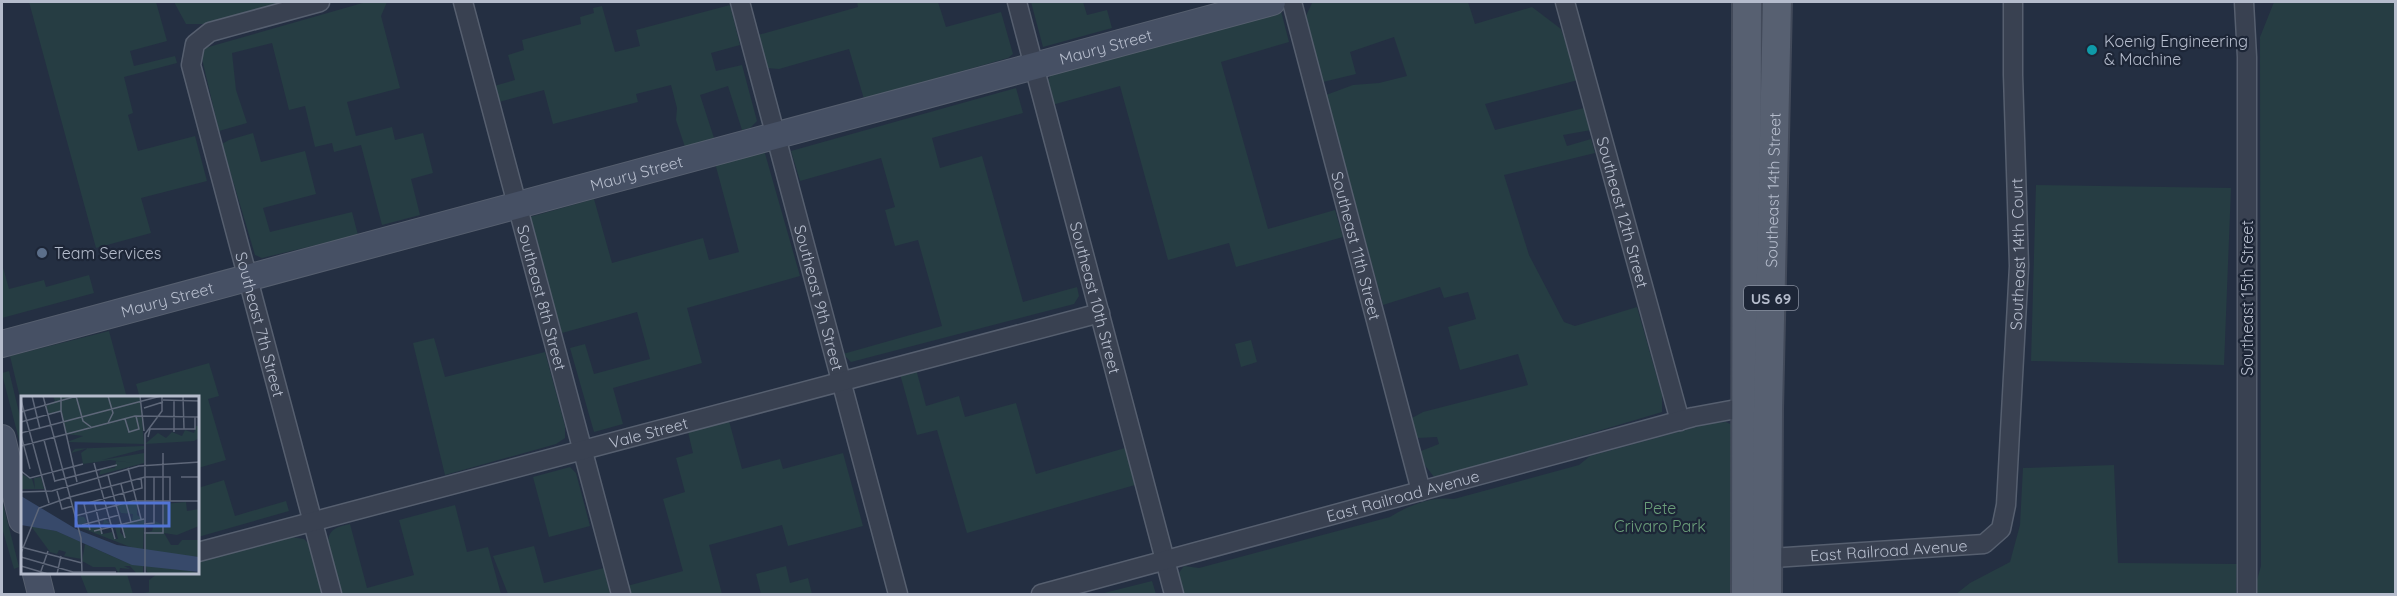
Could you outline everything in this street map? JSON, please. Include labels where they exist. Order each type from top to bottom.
[{"type":"main road","name":"Maury Street","points":[[2,344],[1272,2]]},
{"type":"main road","name":"Southeast 14th Street","points":[[1747,2],[1758,409],[1757,559],[1767,594]]},
{"type":"main road","name":"Southeast 14th Street","points":[[1758,409],[1778,2]]},
{"type":"main road","points":[[2,438],[21,516]]},
{"type":"main road","name":"Southeast 14th Street","points":[[1746,594],[1757,559]]},
{"type":"main road","points":[[36,575],[41,594]]},
{"type":"street","name":"Southeast 7th Street","points":[[320,2],[210,32],[195,44],[191,54],[194,77],[332,594]]},
{"type":"street","name":"Southeast 8th Street","points":[[463,2],[621,594]]},
{"type":"street","name":"Southeast 9th Street","points":[[740,2],[898,594]]},
{"type":"street","name":"Southeast 10th Street","points":[[1017,2],[1174,594]]},
{"type":"street","name":"Southeast 11th Street","points":[[1292,2],[1422,491]]},
{"type":"street","name":"Southeast 12th Street","points":[[1565,2],[1680,421]]},
{"type":"street","name":"Southeast 14th Court","points":[[2006,506],[2019,266],[2013,2]]},
{"type":"street","name":"Southeast 15th Street","points":[[2244,2],[2247,57],[2247,594]]},
{"type":"street","name":"Vale Street","points":[[200,551],[1100,313]]},
{"type":"street","name":"East Railroad Avenue","points":[[1041,594],[1714,412],[1758,409]]},
{"type":"street","name":"East Railroad Avenue","points":[[1757,559],[1984,544],[2001,529],[2006,506]]},
{"type":"green space","points":[[29,2],[156,2],[167,41],[130,51],[134,66],[175,56],[177,63],[124,77],[133,113],[128,115],[138,151],[195,136],[207,181],[141,198],[151,233],[96,248]]},
{"type":"green space","points":[[174,2],[286,2],[205,24],[186,24]]},
{"type":"green space","points":[[366,2],[387,2],[381,16],[400,88],[347,102],[356,136],[392,127],[395,140],[423,133],[433,173],[411,179],[420,215],[382,225],[361,145],[334,152],[332,143],[315,147],[305,106],[289,110],[272,43],[232,53],[236,90],[247,123],[219,131],[202,59],[205,48]]},
{"type":"green space","points":[[857,2],[938,2],[946,27],[1001,12],[1013,54],[1008,58],[864,99],[849,49],[779,69],[767,68],[758,35],[858,7]]},
{"type":"green space","points":[[1031,2],[1083,2],[1087,15],[1107,10],[1112,28],[1043,47]]},
{"type":"green space","points":[[1468,2],[1475,24],[1532,7],[1561,29],[1578,80],[1485,104],[1495,130],[1584,108],[1591,130],[1563,135],[1567,146],[1591,139],[1595,153],[1504,175],[1529,255],[1564,322],[1575,326],[1637,307],[1662,395],[1662,412],[1447,476],[1434,477],[1424,464],[1421,451],[1439,444],[1437,437],[1417,438],[1412,418],[1423,412],[1528,385],[1518,354],[1460,370],[1448,327],[1476,319],[1468,292],[1444,298],[1440,287],[1383,305],[1326,95],[1353,85],[1379,83],[1407,76],[1394,37],[1350,52],[1356,74],[1323,82],[1306,16],[1312,3]]},
{"type":"green space","points":[[2274,2],[2395,2],[2395,594],[2253,594],[2261,566],[2260,37]]},
{"type":"green space","points":[[730,5],[740,45],[711,53],[716,71],[742,65],[757,121],[750,128],[742,130],[728,86],[700,95],[714,138],[685,147],[676,120],[677,108],[671,85],[636,94],[638,102],[553,124],[544,90],[499,102],[494,86],[515,80],[508,55],[524,50],[522,40],[581,24],[580,17],[594,13],[593,8],[602,6],[615,52],[640,46],[636,30]]},
{"type":"green space","points":[[1281,11],[1289,42],[1221,62],[1268,229],[1335,210],[1343,237],[1236,267],[1229,243],[1168,260],[1120,86],[1052,105],[1046,83],[1051,75]]},
{"type":"green space","points":[[1016,88],[1023,113],[932,138],[940,168],[982,156],[1023,302],[1077,287],[1079,296],[1074,304],[851,362],[843,354],[942,326],[918,240],[895,246],[885,210],[895,207],[881,158],[800,181],[791,151]]},
{"type":"green space","points":[[253,133],[261,162],[305,151],[316,194],[263,208],[270,232],[352,212],[358,235],[262,258],[255,255],[222,144]]},
{"type":"green space","points":[[764,150],[800,276],[687,308],[702,363],[613,388],[623,424],[594,432],[570,348],[585,344],[594,374],[650,359],[637,312],[562,333],[530,217],[594,199],[612,263],[703,238],[709,260],[739,252],[715,163]]},
{"type":"green space","points":[[2036,185],[2231,188],[2224,365],[2031,361]]},
{"type":"green space","points":[[2,264],[9,289],[44,280],[46,287],[89,275],[94,293],[2,318]]},
{"type":"green space","points":[[109,331],[126,396],[21,396],[21,402],[10,356]]},
{"type":"green space","points":[[434,338],[445,377],[545,352],[565,426],[565,438],[556,444],[445,475],[413,343]]},
{"type":"green space","points":[[1251,340],[1257,362],[1241,367],[1235,344]]},
{"type":"green space","points":[[209,363],[219,396],[208,399],[226,460],[200,467],[200,396],[139,396],[136,384]]},
{"type":"green space","points":[[916,369],[926,406],[959,396],[965,417],[1016,403],[1036,474],[1125,448],[1135,485],[967,533],[937,430],[917,435],[900,374]]},
{"type":"green space","points":[[9,371],[21,421],[21,447],[2,373]]},
{"type":"green space","points":[[729,421],[742,469],[780,459],[783,469],[843,453],[863,526],[788,546],[782,525],[709,545],[722,594],[630,594],[627,586],[683,571],[663,499],[685,492],[676,458],[693,453],[688,432]]},
{"type":"green space","name":"Pete Crivaro Park","points":[[1726,422],[1734,426],[1737,594],[1183,594],[1178,574],[1184,566],[1199,568],[1390,517],[1421,502],[1454,499],[1579,465],[1590,456],[1711,423]]},
{"type":"green space","points":[[2114,465],[2118,563],[2237,564],[2236,594],[1956,594],[1970,583],[2010,562],[2020,525],[2023,468]]},
{"type":"green space","points":[[570,467],[576,473],[590,526],[549,537],[533,477]]},
{"type":"green space","points":[[224,480],[235,516],[286,501],[289,511],[200,536],[200,487]]},
{"type":"green space","points":[[2,500],[19,567],[14,569],[2,528]]},
{"type":"green space","points":[[455,505],[467,552],[488,547],[501,594],[342,594],[328,542],[332,531],[350,524],[367,588],[414,575],[399,520]]},
{"type":"green space","points":[[291,537],[304,539],[308,543],[322,594],[138,594],[149,592],[149,580],[156,575],[200,575],[200,560]]},
{"type":"green space","points":[[534,546],[544,583],[604,568],[610,594],[508,594],[493,556]]},
{"type":"green space","points":[[786,566],[790,583],[808,578],[812,594],[761,594],[756,574]]},
{"type":"green space","points":[[80,575],[127,575],[133,594],[88,594]]},
{"type":"green space","points":[[1152,581],[1156,594],[1100,594]]},
{"type":"place","name":"Koenig Engineering & Machine","points":[[2092,50]]},
{"type":"place","name":"Team Services","points":[[42,253]]}]
